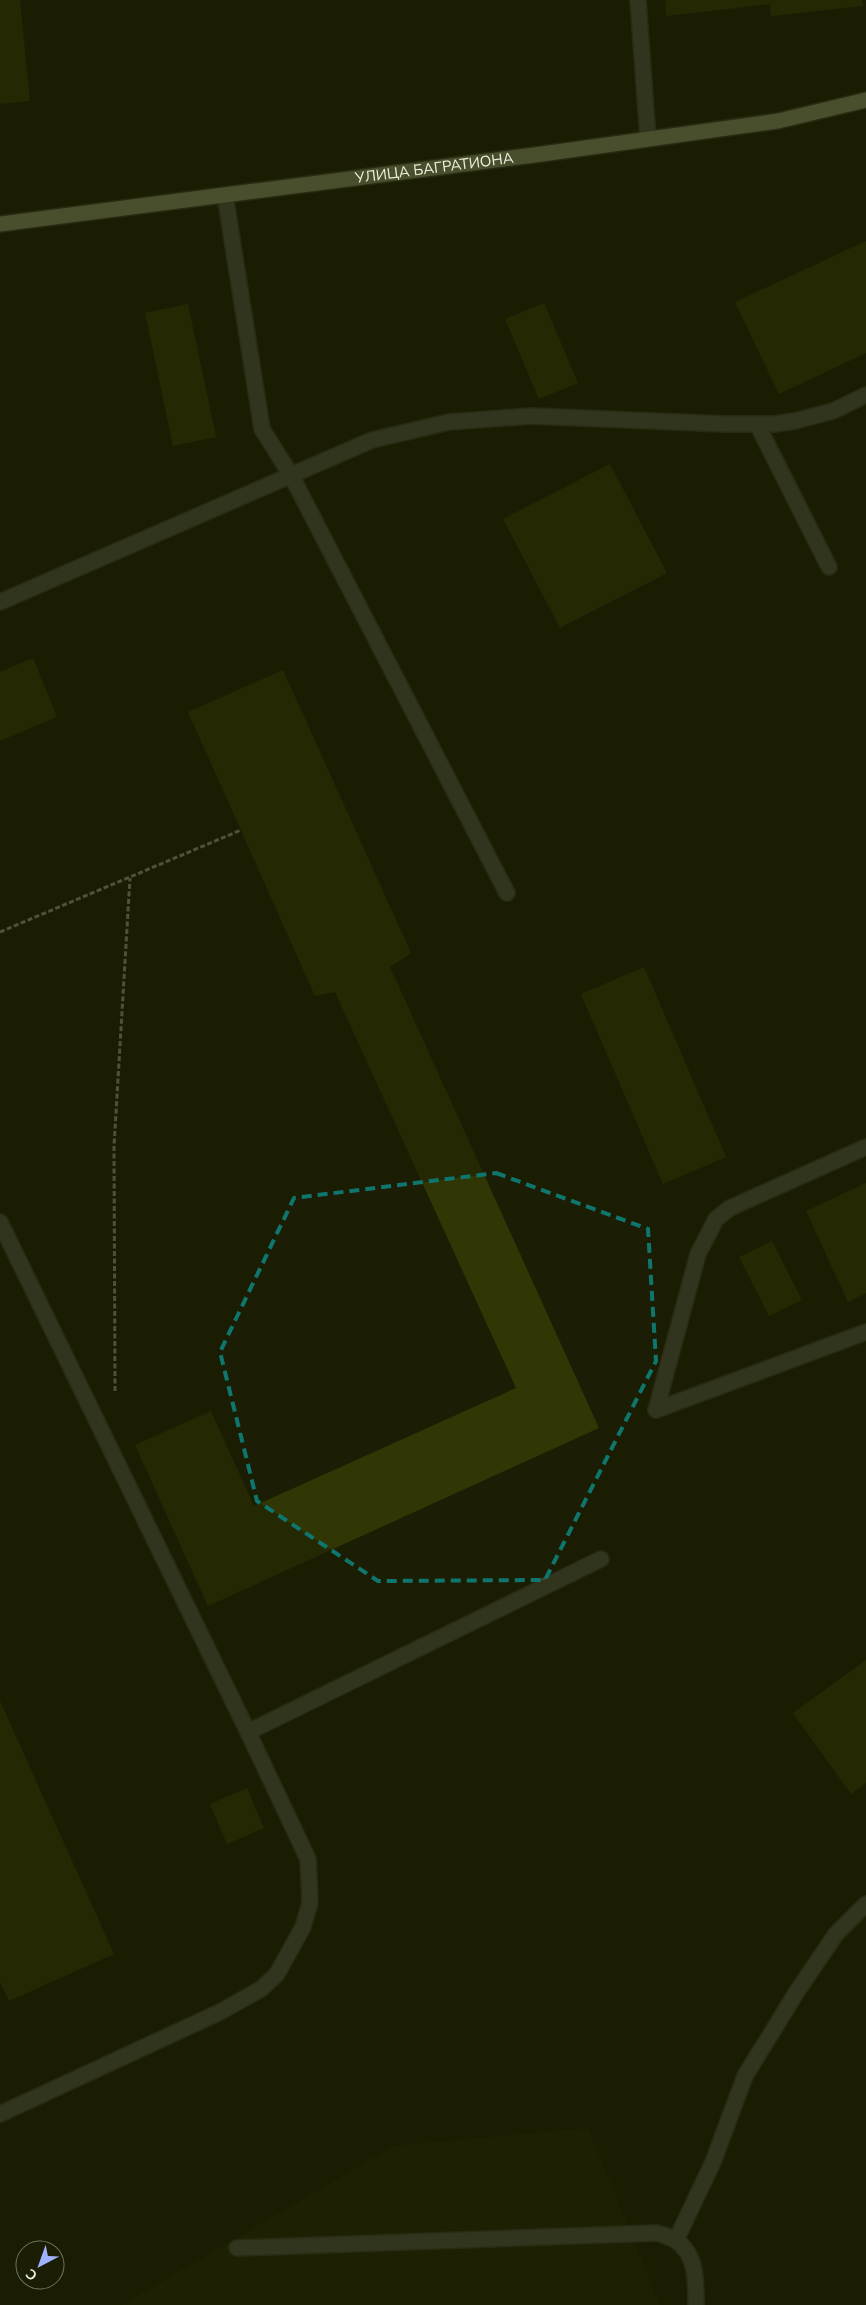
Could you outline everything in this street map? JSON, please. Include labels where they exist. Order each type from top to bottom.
[{"type":"main road","name":"УЛИЦА БАГРАТИОНА","points":[[0,224],[778,121],[866,100]]},
{"type":"lane","points":[[638,0],[648,138]]},
{"type":"lane","points":[[225,195],[262,429],[291,475],[507,894]]},
{"type":"lane","points":[[0,602],[372,440],[449,422],[532,416],[757,424],[795,421],[833,411],[866,395]]},
{"type":"lane","points":[[757,424],[829,567]]},
{"type":"lane","points":[[866,1147],[730,1208],[716,1219],[698,1254],[656,1410],[866,1332]]},
{"type":"lane","points":[[0,1222],[308,1859],[310,1903],[303,1927],[277,1974],[261,1989],[220,2012],[0,2114]]},
{"type":"lane","points":[[248,1732],[601,1559]]},
{"type":"lane","points":[[676,2240],[713,2162],[745,2076],[796,1992],[836,1934],[866,1904]]},
{"type":"lane","points":[[236,2248],[657,2233],[676,2240],[689,2254],[695,2277],[696,2305]]},
{"type":"path","points":[[0,932],[241,830]]},
{"type":"path","points":[[115,1392],[114,1146],[130,878]]},
{"type":"highlighted area","points":[[496,1173],[648,1229],[656,1361],[545,1580],[378,1581],[257,1501],[220,1352],[294,1198]]},
{"type":"shaded area","points":[[588,2128],[660,2305],[122,2305],[394,2146]]},
{"type":"building","points":[[0,0],[20,0],[30,101],[0,104]]},
{"type":"building","points":[[665,0],[862,0],[863,6],[771,16],[770,4],[666,16]]},
{"type":"building","points":[[866,241],[866,353],[779,394],[735,302]]},
{"type":"building","points":[[544,303],[578,383],[539,399],[505,319]]},
{"type":"building","points":[[188,304],[216,437],[173,446],[145,313]]},
{"type":"building","points":[[610,464],[667,573],[560,628],[503,519]]},
{"type":"building","points":[[33,658],[57,717],[0,741],[0,672]]},
{"type":"building","points":[[283,670],[411,953],[390,967],[599,1428],[208,1606],[135,1445],[211,1411],[254,1506],[516,1388],[335,992],[315,996],[188,712]]},
{"type":"building","points":[[644,967],[726,1157],[663,1184],[581,994]]},
{"type":"building","points":[[866,1183],[866,1293],[848,1302],[806,1211]]},
{"type":"building","points":[[772,1241],[802,1300],[769,1316],[739,1257]]},
{"type":"building","points":[[866,1660],[866,1783],[851,1794],[793,1713]]},
{"type":"building","points":[[0,1701],[114,1954],[9,2001],[0,1982]]},
{"type":"building","points":[[247,1788],[264,1828],[227,1844],[210,1804]]}]
